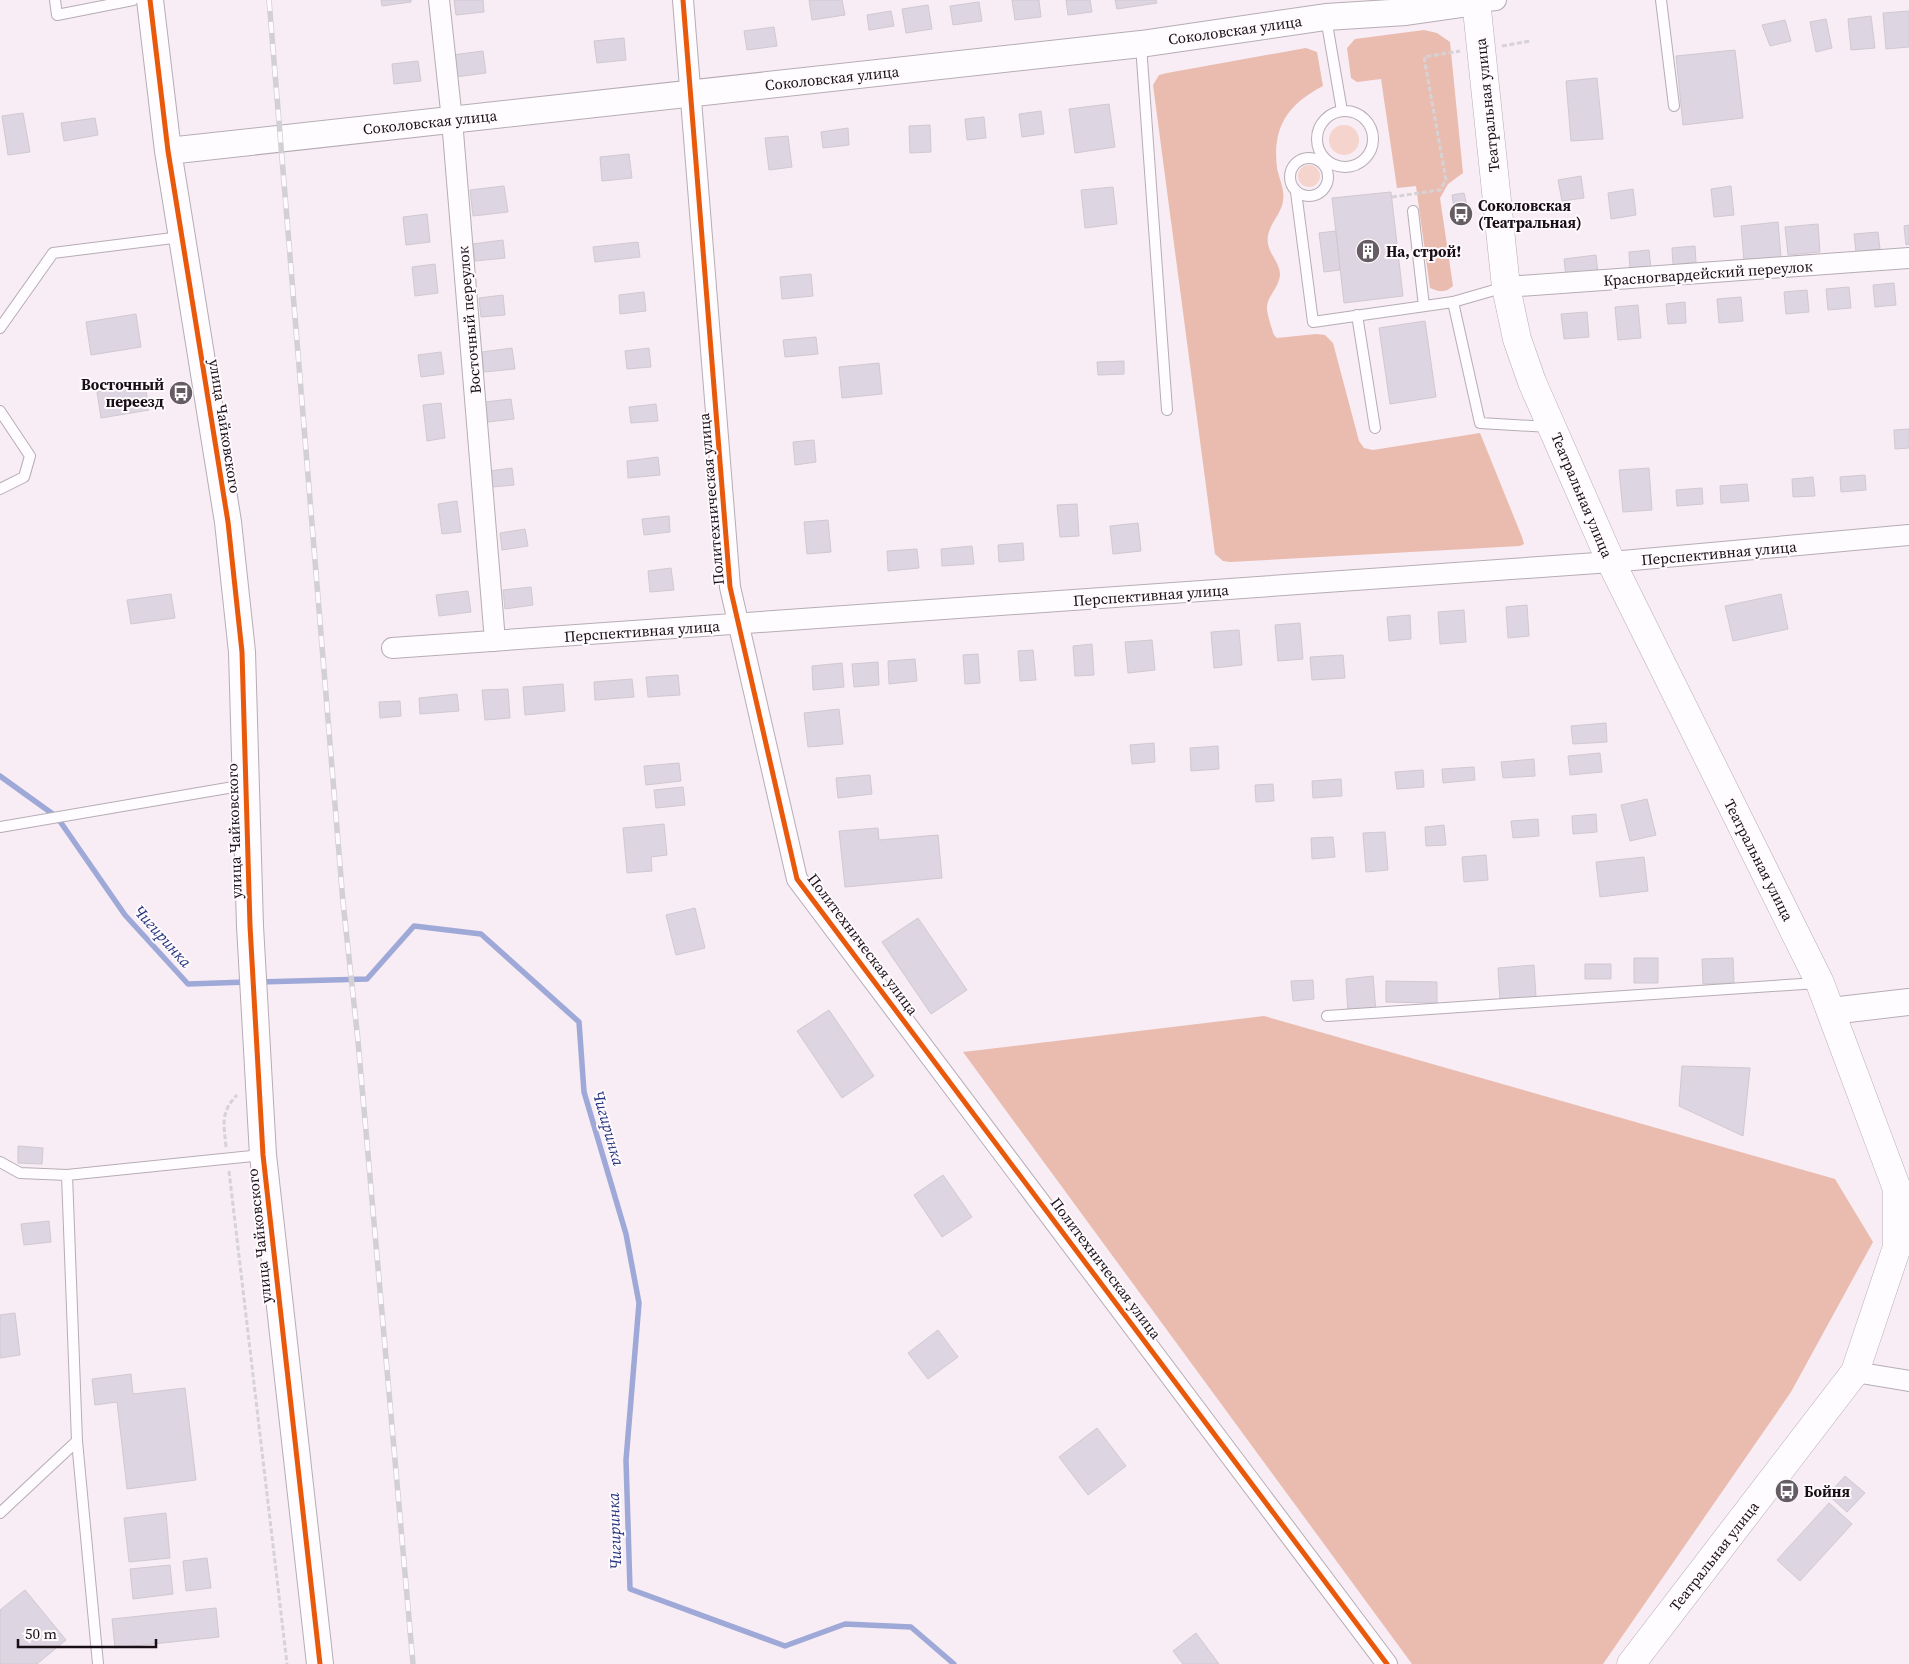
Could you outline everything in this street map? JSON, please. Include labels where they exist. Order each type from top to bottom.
[{"type":"main road","name":"Театральная улица","points":[[1483,1],[1506,287],[1517,340],[1532,382],[1611,562],[1820,983],[1897,1189],[1897,1247],[1855,1372],[1631,1664]]},
{"type":"street","name":"улица Чайковского","points":[[150,0],[168,151],[228,522],[242,652],[250,926],[263,1155],[320,1664]]},
{"type":"street","name":"Восточный переулок","points":[[439,0],[452,120],[495,641]]},
{"type":"street","name":"Политехническая улица","points":[[683,0],[730,587],[797,879],[1387,1664]]},
{"type":"street","name":"Соколовская улица","points":[[168,151],[1140,44],[1326,17],[1406,12],[1483,1]]},
{"type":"street","name":"Красногвардейский переулок","points":[[1506,287],[1909,258]]},
{"type":"street","name":"Перспективная улица","points":[[392,648],[1611,562],[1909,534]]},
{"type":"street","points":[[1831,1011],[1909,1002]]},
{"type":"street","points":[[1855,1372],[1909,1381]]},
{"type":"lane","points":[[55,0],[57,14],[133,0]]},
{"type":"lane","points":[[1661,0],[1674,106]]},
{"type":"lane","points":[[1326,17],[1342,111]]},
{"type":"lane","points":[[1140,44],[1167,410]]},
{"type":"lane","points":[[1342,111],[1360,115],[1370,126],[1372,144],[1366,157],[1350,166],[1336,166],[1325,159],[1317,143],[1317,134],[1322,122],[1329,115],[1342,111]]},
{"type":"lane","points":[[1300,160],[1306,158],[1319,160],[1328,170],[1329,177],[1325,189],[1314,196],[1302,196],[1296,192],[1292,187],[1290,175],[1295,164],[1317,143]]},
{"type":"lane","points":[[1296,192],[1313,322],[1452,302],[1506,287]]},
{"type":"lane","points":[[1413,211],[1424,306]]},
{"type":"lane","points":[[0,328],[53,253],[181,237]]},
{"type":"lane","points":[[1452,302],[1480,423],[1553,428]]},
{"type":"lane","points":[[1357,316],[1375,428]]},
{"type":"lane","points":[[0,411],[30,456],[24,476],[0,490]]},
{"type":"lane","points":[[0,826],[70,816],[245,785]]},
{"type":"lane","points":[[1327,1016],[1820,983]]},
{"type":"lane","points":[[0,1162],[20,1173],[67,1175],[263,1155]]},
{"type":"lane","points":[[67,1175],[77,1441],[98,1664]]},
{"type":"lane","points":[[0,1513],[77,1441]]},
{"type":"path","points":[[1502,46],[1530,41]]},
{"type":"path","points":[[1392,197],[1440,190],[1446,180],[1424,57],[1461,51]]},
{"type":"path","points":[[237,1085],[237,1095],[227,1105],[224,1119],[227,1158],[287,1664]]},
{"type":"shaded area","points":[[1424,30],[1437,33],[1450,42],[1463,173],[1448,184],[1440,198],[1453,286],[1448,290],[1442,291],[1430,288],[1416,186],[1397,188],[1381,79],[1357,82],[1351,78],[1347,48],[1355,39]]},
{"type":"shaded area","points":[[1306,48],[1317,52],[1323,86],[1300,101],[1292,109],[1285,118],[1277,140],[1277,168],[1283,188],[1283,201],[1268,238],[1269,248],[1280,271],[1278,284],[1267,306],[1274,335],[1277,338],[1316,334],[1325,335],[1333,343],[1359,441],[1364,448],[1373,450],[1480,433],[1522,537],[1524,544],[1520,546],[1230,562],[1223,561],[1215,554],[1153,85],[1159,75],[1167,73]]},
{"type":"shaded area","points":[[1344,125],[1355,129],[1359,140],[1355,151],[1344,155],[1333,151],[1329,140],[1333,129]]},
{"type":"shaded area","points":[[1309,165],[1317,168],[1320,176],[1317,184],[1309,187],[1301,184],[1298,176],[1301,168]]},
{"type":"shaded area","points":[[1264,1016],[1835,1179],[1873,1242],[1791,1392],[1603,1664],[1412,1664],[963,1052]]},
{"type":"building","points":[[381,0],[411,0],[411,2],[382,6]]},
{"type":"building","points":[[454,0],[483,0],[484,12],[456,15]]},
{"type":"building","points":[[809,0],[842,0],[845,15],[812,20]]},
{"type":"building","points":[[1012,0],[1039,0],[1041,17],[1015,20]]},
{"type":"building","points":[[1066,0],[1090,0],[1092,12],[1068,15]]},
{"type":"building","points":[[1115,0],[1156,0],[1157,3],[1117,9]]},
{"type":"building","points":[[979,2],[982,21],[953,25],[950,6]]},
{"type":"building","points":[[928,5],[932,29],[906,33],[902,9]]},
{"type":"building","points":[[891,11],[894,26],[869,30],[867,15]]},
{"type":"building","points":[[1909,11],[1909,47],[1886,49],[1883,13]]},
{"type":"building","points":[[1871,16],[1875,48],[1851,50],[1848,19]]},
{"type":"building","points":[[1826,19],[1832,48],[1816,52],[1810,22]]},
{"type":"building","points":[[1785,20],[1791,41],[1770,46],[1762,25]]},
{"type":"building","points":[[774,27],[777,46],[747,50],[744,31]]},
{"type":"building","points":[[624,38],[626,60],[597,63],[594,41]]},
{"type":"building","points":[[1735,50],[1743,118],[1683,125],[1676,56]]},
{"type":"building","points":[[483,51],[486,73],[455,77],[452,55]]},
{"type":"building","points":[[418,61],[421,81],[394,84],[392,64]]},
{"type":"building","points":[[1597,78],[1603,139],[1571,141],[1566,81]]},
{"type":"building","points":[[1109,104],[1115,147],[1075,153],[1069,109]]},
{"type":"building","points":[[1041,111],[1044,134],[1022,137],[1019,114]]},
{"type":"building","points":[[23,113],[30,152],[8,155],[2,116]]},
{"type":"building","points":[[984,117],[986,138],[967,140],[965,119]]},
{"type":"building","points":[[95,118],[98,135],[64,141],[61,123]]},
{"type":"building","points":[[930,125],[931,152],[910,153],[909,126]]},
{"type":"building","points":[[848,128],[849,145],[823,148],[821,132]]},
{"type":"building","points":[[788,136],[792,167],[769,170],[765,138]]},
{"type":"building","points":[[629,154],[632,178],[602,181],[600,157]]},
{"type":"building","points":[[1581,176],[1584,198],[1562,201],[1558,180]]},
{"type":"building","points":[[504,186],[508,212],[473,216],[470,190]]},
{"type":"building","points":[[1731,186],[1734,215],[1714,217],[1711,189]]},
{"type":"building","points":[[1113,187],[1117,224],[1085,228],[1081,190]]},
{"type":"building","points":[[1633,189],[1636,215],[1611,219],[1608,193]]},
{"type":"building","name":"На, строй!","points":[[1391,192],[1403,296],[1344,303],[1332,198]]},
{"type":"building","points":[[1464,193],[1467,206],[1454,208],[1452,195]]},
{"type":"building","points":[[427,214],[430,242],[406,245],[403,217]]},
{"type":"building","points":[[1778,222],[1781,257],[1744,261],[1741,226]]},
{"type":"building","points":[[1818,224],[1820,252],[1788,255],[1785,227]]},
{"type":"building","points":[[1909,225],[1909,244],[1906,245],[1904,226]]},
{"type":"building","points":[[1336,231],[1340,270],[1324,272],[1319,233]]},
{"type":"building","points":[[1878,232],[1880,249],[1856,252],[1854,234]]},
{"type":"building","points":[[503,240],[505,258],[475,261],[473,244]]},
{"type":"building","points":[[638,242],[640,257],[595,262],[593,247]]},
{"type":"building","points":[[1695,246],[1696,262],[1673,265],[1672,248]]},
{"type":"building","points":[[1649,250],[1651,269],[1630,272],[1629,252]]},
{"type":"building","points":[[1596,255],[1598,274],[1566,277],[1564,259]]},
{"type":"building","points":[[435,264],[438,293],[415,296],[412,267]]},
{"type":"building","points":[[811,274],[813,296],[782,299],[780,277]]},
{"type":"building","points":[[1894,283],[1896,305],[1875,307],[1873,285]]},
{"type":"building","points":[[1849,287],[1851,308],[1828,310],[1826,289]]},
{"type":"building","points":[[1807,290],[1809,312],[1786,314],[1784,292]]},
{"type":"building","points":[[644,292],[646,311],[620,314],[619,295]]},
{"type":"building","points":[[503,295],[505,315],[481,317],[479,298]]},
{"type":"building","points":[[1741,297],[1743,321],[1719,323],[1717,299]]},
{"type":"building","points":[[1685,302],[1686,323],[1668,324],[1666,304]]},
{"type":"building","points":[[1638,305],[1641,338],[1618,340],[1615,307]]},
{"type":"building","points":[[1587,312],[1589,337],[1564,339],[1561,314]]},
{"type":"building","points":[[136,314],[141,347],[91,355],[86,322]]},
{"type":"building","points":[[1425,321],[1436,397],[1390,404],[1379,328]]},
{"type":"building","points":[[816,337],[818,354],[785,357],[783,340]]},
{"type":"building","points":[[512,348],[515,369],[484,372],[482,352]]},
{"type":"building","points":[[649,348],[651,367],[627,369],[625,351]]},
{"type":"building","points":[[441,352],[444,374],[421,377],[418,355]]},
{"type":"building","points":[[1124,361],[1124,374],[1098,375],[1097,362]]},
{"type":"building","points":[[879,363],[882,394],[842,398],[839,367]]},
{"type":"building","points":[[145,384],[149,410],[101,418],[97,392]]},
{"type":"building","points":[[511,399],[514,419],[488,422],[485,402]]},
{"type":"building","points":[[441,403],[445,438],[427,441],[423,405]]},
{"type":"building","points":[[656,404],[658,421],[631,423],[629,407]]},
{"type":"building","points":[[1909,429],[1909,448],[1895,449],[1894,430]]},
{"type":"building","points":[[814,440],[816,462],[795,465],[793,442]]},
{"type":"building","points":[[658,457],[660,475],[628,478],[627,461]]},
{"type":"building","points":[[512,468],[514,485],[492,487],[490,471]]},
{"type":"building","points":[[1649,468],[1652,510],[1623,512],[1619,470]]},
{"type":"building","points":[[1865,475],[1866,490],[1841,492],[1840,477]]},
{"type":"building","points":[[1813,477],[1815,496],[1793,497],[1792,479]]},
{"type":"building","points":[[1747,484],[1749,501],[1721,503],[1720,486]]},
{"type":"building","points":[[1702,488],[1703,504],[1677,506],[1676,490]]},
{"type":"building","points":[[457,501],[461,532],[442,534],[438,504]]},
{"type":"building","points":[[1077,504],[1079,536],[1060,537],[1057,505]]},
{"type":"building","points":[[669,516],[670,532],[644,535],[642,519]]},
{"type":"building","points":[[828,520],[831,552],[807,554],[804,522]]},
{"type":"building","points":[[1138,523],[1141,551],[1113,554],[1110,526]]},
{"type":"building","points":[[525,529],[528,546],[502,550],[500,533]]},
{"type":"building","points":[[1023,543],[1024,560],[999,562],[998,545]]},
{"type":"building","points":[[972,546],[974,564],[942,566],[941,549]]},
{"type":"building","points":[[917,549],[919,568],[888,571],[887,551]]},
{"type":"building","points":[[671,568],[674,590],[650,592],[648,571]]},
{"type":"building","points":[[531,587],[533,605],[505,609],[503,590]]},
{"type":"building","points":[[468,591],[471,612],[439,616],[436,595]]},
{"type":"building","points":[[171,594],[175,618],[131,624],[127,600]]},
{"type":"building","points":[[1781,594],[1788,629],[1733,641],[1725,606]]},
{"type":"building","points":[[1527,605],[1529,636],[1508,638],[1506,607]]},
{"type":"building","points":[[1464,610],[1466,642],[1440,644],[1438,612]]},
{"type":"building","points":[[1410,615],[1411,639],[1389,641],[1387,617]]},
{"type":"building","points":[[1300,623],[1303,659],[1278,661],[1275,625]]},
{"type":"building","points":[[1239,630],[1242,665],[1214,668],[1211,632]]},
{"type":"building","points":[[1152,640],[1155,670],[1128,673],[1125,642]]},
{"type":"building","points":[[1092,644],[1094,675],[1075,676],[1073,646]]},
{"type":"building","points":[[1033,650],[1036,680],[1020,681],[1018,651]]},
{"type":"building","points":[[978,654],[980,683],[965,684],[963,655]]},
{"type":"building","points":[[1343,655],[1345,678],[1312,680],[1310,657]]},
{"type":"building","points":[[915,659],[917,681],[889,684],[888,661]]},
{"type":"building","points":[[878,662],[879,685],[854,687],[852,664]]},
{"type":"building","points":[[842,663],[844,687],[813,690],[812,666]]},
{"type":"building","points":[[678,675],[680,695],[648,697],[646,677]]},
{"type":"building","points":[[632,679],[634,697],[595,700],[594,682]]},
{"type":"building","points":[[563,684],[565,711],[525,715],[523,687]]},
{"type":"building","points":[[508,689],[510,718],[485,720],[482,690]]},
{"type":"building","points":[[457,694],[459,711],[420,714],[419,698]]},
{"type":"building","points":[[400,701],[401,716],[380,718],[379,702]]},
{"type":"building","points":[[839,709],[843,744],[808,747],[804,713]]},
{"type":"building","points":[[1606,723],[1607,742],[1573,744],[1571,726]]},
{"type":"building","points":[[1154,743],[1155,762],[1132,764],[1130,745]]},
{"type":"building","points":[[1218,746],[1219,769],[1191,771],[1190,748]]},
{"type":"building","points":[[1600,753],[1602,772],[1570,775],[1568,756]]},
{"type":"building","points":[[1534,759],[1535,776],[1503,778],[1501,762]]},
{"type":"building","points":[[679,763],[681,781],[646,785],[644,766]]},
{"type":"building","points":[[1474,767],[1475,780],[1443,783],[1442,769]]},
{"type":"building","points":[[1423,770],[1424,787],[1397,789],[1395,772]]},
{"type":"building","points":[[870,775],[872,794],[838,798],[836,778]]},
{"type":"building","points":[[1341,779],[1342,796],[1313,798],[1312,781]]},
{"type":"building","points":[[1273,784],[1274,801],[1256,802],[1255,785]]},
{"type":"building","points":[[683,787],[685,805],[656,808],[654,790]]},
{"type":"building","points":[[1647,799],[1656,835],[1630,841],[1621,805]]},
{"type":"building","points":[[1596,814],[1597,832],[1573,834],[1572,816]]},
{"type":"building","points":[[1538,819],[1539,836],[1513,838],[1511,821]]},
{"type":"building","points":[[664,824],[667,855],[651,857],[652,871],[627,873],[623,828]]},
{"type":"building","points":[[1444,825],[1446,845],[1426,846],[1425,827]]},
{"type":"building","points":[[878,828],[879,840],[938,835],[942,878],[845,887],[839,831]]},
{"type":"building","points":[[1385,832],[1388,870],[1366,872],[1363,833]]},
{"type":"building","points":[[1333,837],[1335,857],[1312,859],[1311,838]]},
{"type":"building","points":[[1486,855],[1488,880],[1464,882],[1462,857]]},
{"type":"building","points":[[1644,857],[1648,891],[1600,897],[1596,862]]},
{"type":"building","points":[[695,908],[705,948],[676,955],[666,915]]},
{"type":"building","points":[[918,918],[967,990],[931,1014],[882,942]]},
{"type":"building","points":[[1634,958],[1658,958],[1658,983],[1634,983]]},
{"type":"building","points":[[1733,958],[1734,983],[1703,984],[1702,959]]},
{"type":"building","points":[[1585,964],[1611,964],[1611,979],[1585,979]]},
{"type":"building","points":[[1534,965],[1536,997],[1500,1000],[1498,968]]},
{"type":"building","points":[[1373,976],[1376,1012],[1348,1014],[1346,979]]},
{"type":"building","points":[[1313,980],[1314,999],[1293,1001],[1291,981]]},
{"type":"building","points":[[1386,981],[1437,982],[1437,1003],[1386,1002]]},
{"type":"building","points":[[829,1010],[874,1076],[842,1098],[797,1031]]},
{"type":"building","points":[[1682,1066],[1750,1068],[1743,1136],[1679,1106]]},
{"type":"building","points":[[18,1146],[43,1148],[42,1164],[18,1163]]},
{"type":"building","points":[[943,1175],[972,1217],[942,1237],[914,1195]]},
{"type":"building","points":[[49,1221],[51,1242],[24,1245],[21,1224]]},
{"type":"building","points":[[15,1313],[20,1355],[0,1358],[0,1315]]},
{"type":"building","points":[[938,1330],[958,1357],[928,1379],[908,1353]]},
{"type":"building","points":[[131,1374],[133,1394],[185,1388],[196,1480],[127,1489],[117,1402],[95,1405],[92,1379]]},
{"type":"building","points":[[1097,1428],[1126,1466],[1088,1495],[1059,1457]]},
{"type":"building","points":[[1845,1476],[1865,1493],[1847,1512],[1828,1495]]},
{"type":"building","points":[[1829,1503],[1852,1524],[1800,1581],[1777,1560]]},
{"type":"building","points":[[166,1513],[170,1558],[129,1562],[124,1518]]},
{"type":"building","points":[[207,1558],[211,1588],[186,1591],[183,1561]]},
{"type":"building","points":[[170,1565],[173,1594],[133,1599],[130,1569]]},
{"type":"building","points":[[25,1590],[66,1640],[37,1664],[0,1664],[0,1610]]},
{"type":"building","points":[[216,1608],[219,1637],[115,1648],[112,1619]]},
{"type":"building","points":[[1196,1633],[1219,1664],[1183,1664],[1173,1651]]},
{"type":"waterway","name":"Чигиринка","points":[[0,776],[57,817],[125,915],[188,984],[247,982]]},
{"type":"waterway","name":"Чигиринка","points":[[259,982],[367,979],[414,926],[481,934],[579,1022],[584,1092],[626,1234],[639,1303],[626,1460],[630,1589],[785,1646],[845,1624],[911,1627],[954,1664]]},
{"type":"railway","points":[[269,0],[343,902],[358,1041],[413,1664]]},
{"type":"cycle path","points":[[150,0],[168,151],[228,522],[242,652],[250,926],[263,1155],[320,1664]]},
{"type":"cycle path","points":[[683,0],[730,587],[797,879],[1387,1664]]},
{"type":"place","name":"Соколовская (Театральная)","points":[[1461,214]]},
{"type":"place","name":"На, строй!","points":[[1368,251]]},
{"type":"place","name":"Восточный переезд","points":[[181,393]]},
{"type":"place","name":"Бойня","points":[[1787,1491]]}]
